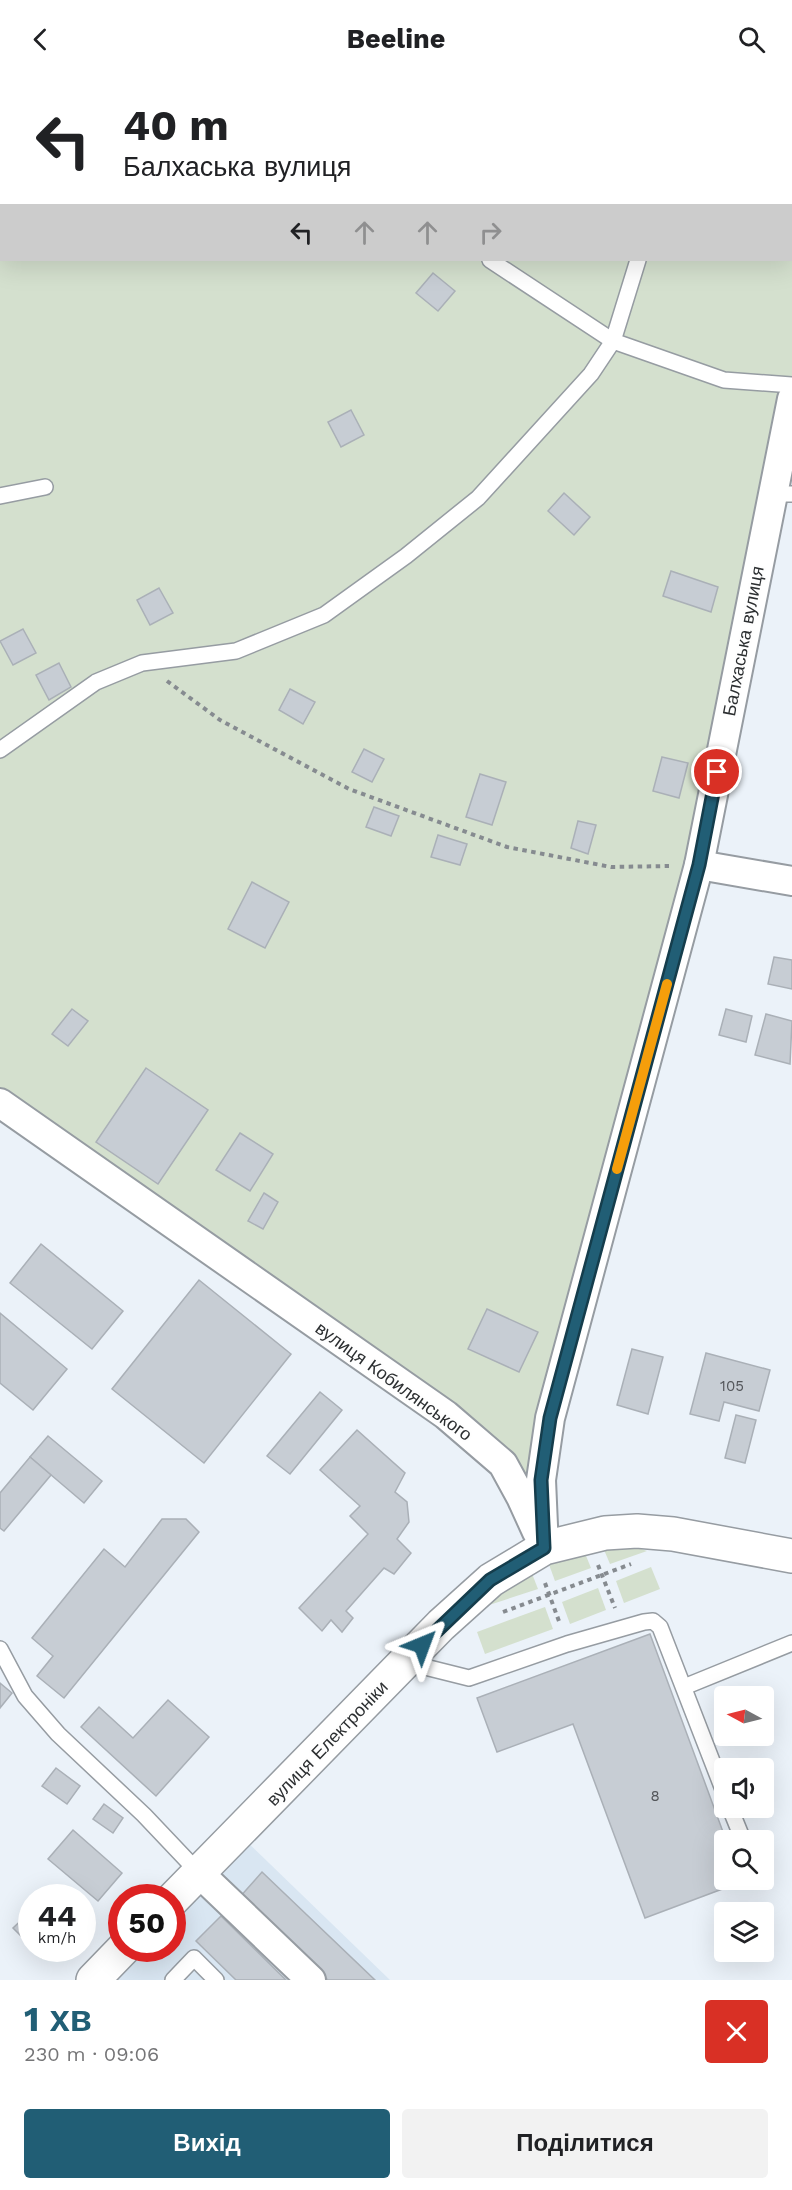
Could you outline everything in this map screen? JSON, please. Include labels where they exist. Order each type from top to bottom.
[{"type":"main road","points":[[539,1551],[605,1533],[637,1531],[673,1534],[792,1556]]},
{"type":"main road","name":"вулиця Електроніки","points":[[186,1887],[441,1625],[490,1580],[539,1551]]},
{"type":"main road","points":[[93,1980],[110,1962]]},
{"type":"street","name":"Балхаська вулиця","points":[[539,1551],[541,1480],[550,1418],[699,865],[782,494],[792,399]]},
{"type":"street","points":[[699,865],[792,881]]},
{"type":"street","name":"вулиця Кобилянського","points":[[0,1103],[446,1415],[503,1464],[522,1497],[539,1551]]},
{"type":"street","points":[[199,1874],[310,1980]]},
{"type":"lane","points":[[492,261],[613,341],[724,380],[792,385]]},
{"type":"lane","points":[[0,750],[96,682],[142,663],[236,651],[324,615],[406,556],[478,498],[591,374],[613,341],[638,261]]},
{"type":"lane","points":[[0,496],[45,487]]},
{"type":"lane","points":[[405,1662],[469,1678],[567,1644],[653,1621],[660,1627],[714,1766]]},
{"type":"lane","points":[[684,1687],[792,1643]]},
{"type":"lane","points":[[0,1649],[25,1696],[57,1734],[144,1815],[199,1874]]},
{"type":"lane","points":[[173,1980],[194,1958],[216,1980]]},
{"type":"path","points":[[142,663],[220,720],[349,789],[484,839],[507,847],[611,867],[699,865]]},
{"type":"path","points":[[587,1538],[623,1628]]},
{"type":"path","points":[[539,1551],[549,1593],[567,1644]]},
{"type":"path","points":[[496,1615],[549,1593],[634,1563]]},
{"type":"shaded area","points":[[238,1833],[390,1980],[93,1980],[111,1962],[186,1962],[186,1887]]},
{"type":"green space","points":[[0,261],[792,261],[792,399],[699,865],[550,1418],[544,1548],[503,1464],[0,1103]]},
{"type":"green space","points":[[627,1544],[647,1551],[610,1564],[602,1545]]},
{"type":"green space","points":[[582,1546],[591,1568],[555,1581],[547,1559]]},
{"type":"green space","points":[[529,1566],[538,1589],[480,1608]]},
{"type":"green space","points":[[651,1567],[660,1589],[624,1603],[616,1581]]},
{"type":"green space","points":[[598,1588],[606,1610],[570,1624],[562,1602]]},
{"type":"green space","points":[[545,1607],[553,1629],[485,1654],[477,1632]]},
{"type":"building","points":[[433,273],[455,291],[438,311],[416,293]]},
{"type":"building","points":[[351,410],[364,435],[341,447],[328,422]]},
{"type":"building","points":[[564,493],[590,517],[574,535],[548,511]]},
{"type":"building","points":[[671,571],[718,587],[711,612],[663,596]]},
{"type":"building","points":[[159,588],[173,613],[150,625],[137,600]]},
{"type":"building","points":[[23,629],[36,653],[13,665],[0,641]]},
{"type":"building","points":[[59,663],[71,687],[49,700],[36,675]]},
{"type":"building","points":[[290,689],[315,702],[303,724],[279,710]]},
{"type":"building","points":[[364,749],[384,759],[372,782],[352,772]]},
{"type":"building","points":[[662,757],[688,763],[679,798],[653,791]]},
{"type":"building","points":[[480,774],[506,782],[492,825],[466,817]]},
{"type":"building","points":[[374,807],[399,816],[391,836],[366,827]]},
{"type":"building","points":[[578,821],[596,825],[588,854],[571,848]]},
{"type":"building","points":[[438,835],[467,844],[460,865],[431,857]]},
{"type":"building","points":[[252,882],[289,902],[265,948],[228,929]]},
{"type":"building","points":[[774,957],[792,960],[792,989],[768,984]]},
{"type":"building","points":[[72,1009],[88,1021],[68,1046],[52,1034]]},
{"type":"building","points":[[726,1009],[752,1016],[746,1042],[719,1035]]},
{"type":"building","points":[[766,1014],[792,1021],[790,1064],[755,1055]]},
{"type":"building","points":[[146,1068],[208,1110],[158,1184],[96,1142]]},
{"type":"building","points":[[240,1133],[273,1154],[250,1191],[216,1170]]},
{"type":"building","points":[[264,1193],[278,1202],[263,1229],[248,1221]]},
{"type":"building","points":[[41,1244],[123,1311],[92,1349],[10,1283]]},
{"type":"building","points":[[199,1280],[291,1354],[204,1463],[112,1389]]},
{"type":"building","points":[[487,1309],[538,1332],[519,1372],[468,1349]]},
{"type":"building","points":[[0,1313],[67,1369],[33,1410],[0,1383]]},
{"type":"building","points":[[632,1349],[663,1357],[648,1414],[617,1405]]},
{"type":"building","points":[[706,1353],[770,1370],[759,1411],[724,1402],[719,1421],[690,1414]]},
{"type":"building","points":[[320,1392],[342,1410],[290,1474],[267,1456]]},
{"type":"building","points":[[736,1415],[756,1420],[745,1463],[725,1458]]},
{"type":"building","points":[[357,1430],[405,1473],[395,1492],[407,1502],[409,1522],[397,1539],[411,1553],[394,1574],[384,1568],[346,1611],[353,1618],[342,1632],[331,1620],[322,1631],[299,1608],[368,1534],[350,1516],[360,1506],[320,1470]]},
{"type":"building","points":[[48,1436],[102,1481],[84,1503],[30,1457]]},
{"type":"building","points":[[30,1457],[51,1475],[4,1531],[0,1528],[0,1493]]},
{"type":"building","points":[[162,1519],[186,1519],[199,1532],[64,1698],[37,1676],[53,1656],[32,1638],[104,1549],[125,1567]]},
{"type":"building","points":[[650,1634],[714,1807],[714,1818],[718,1818],[722,1830],[714,1830],[714,1890],[720,1890],[645,1918],[573,1724],[497,1752],[477,1698]]},
{"type":"building","points":[[0,1683],[12,1693],[0,1708]]},
{"type":"building","points":[[168,1700],[209,1737],[156,1796],[81,1727],[99,1707],[133,1738]]},
{"type":"building","points":[[56,1768],[80,1786],[67,1804],[42,1786]]},
{"type":"building","points":[[104,1804],[123,1818],[113,1833],[93,1819]]},
{"type":"building","points":[[73,1830],[122,1873],[113,1884],[108,1884],[108,1889],[98,1901],[96,1884],[78,1884],[48,1859]]},
{"type":"building","points":[[262,1872],[375,1980],[328,1980],[239,1898]]},
{"type":"building","points":[[221,1916],[286,1980],[236,1980],[196,1941]]},
{"type":"building","points":[[18,1923],[18,1933],[13,1928]]},
{"type":"slow traffic","points":[[617,1169],[667,984]]},
{"type":"route","points":[[422,1645],[490,1580],[544,1548],[541,1480],[550,1418],[699,865],[717,772]]}]
